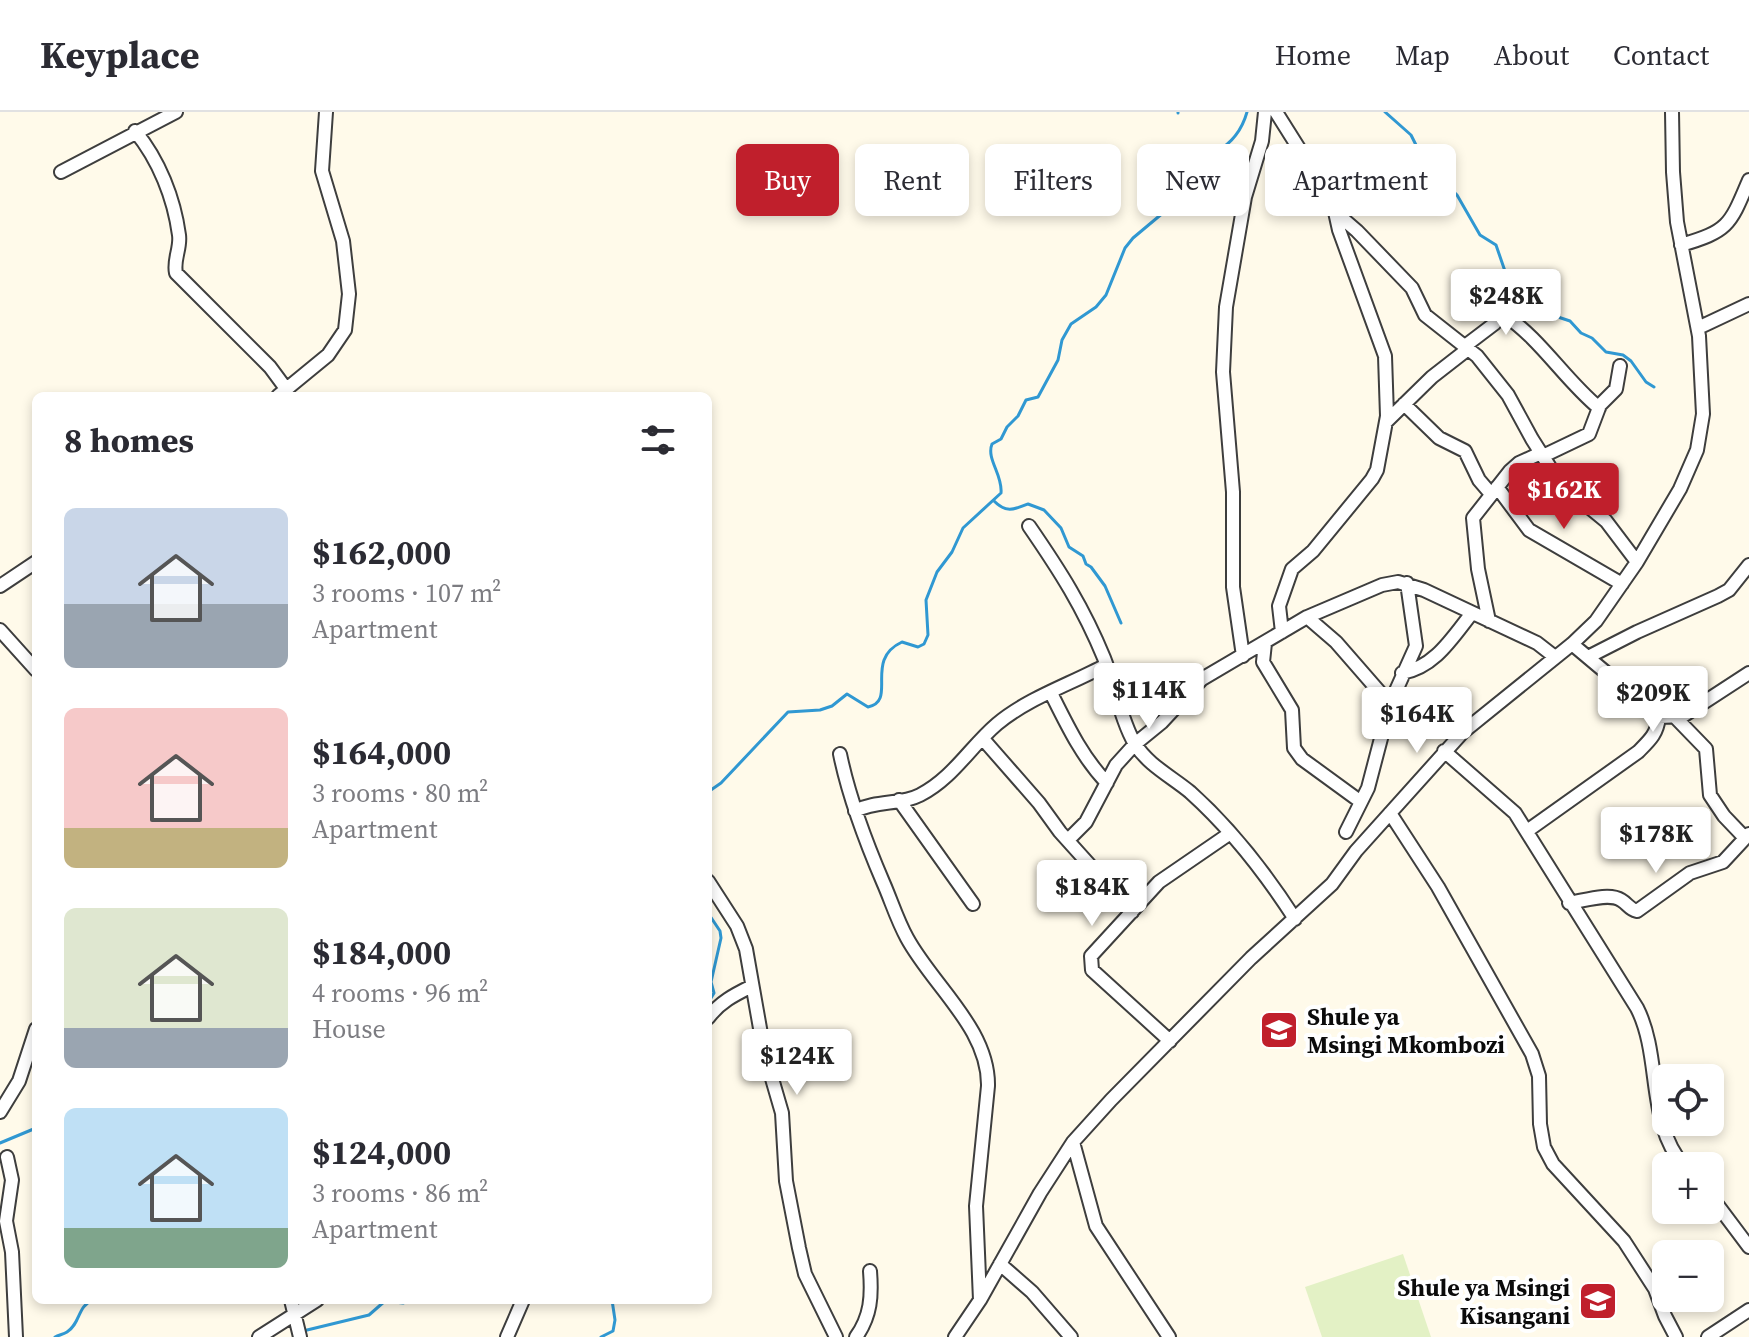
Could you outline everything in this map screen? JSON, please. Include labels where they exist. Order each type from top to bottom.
[{"type":"street","points":[[61,172],[176,112]]},
{"type":"street","points":[[283,392],[328,355],[345,330],[349,294],[343,241],[322,171],[326,112]]},
{"type":"street","points":[[1243,656],[1233,587],[1233,492],[1223,372],[1226,307],[1245,197],[1262,141],[1265,112]]},
{"type":"street","points":[[1276,112],[1296,144]]},
{"type":"street","points":[[955,1337],[1073,1142],[1251,958],[1332,884],[1356,851],[1463,732],[1596,621],[1637,562],[1680,489],[1697,450],[1703,414],[1698,328],[1681,245],[1673,172],[1672,112]]},
{"type":"street","points":[[135,131],[154,158],[169,195],[180,240],[175,261],[176,273],[270,367],[282,392]]},
{"type":"street","points":[[1681,245],[1722,231],[1749,180]]},
{"type":"street","points":[[1282,632],[1278,611],[1292,569],[1313,551],[1372,479],[1377,470],[1386,422],[1385,356],[1336,216]]},
{"type":"street","points":[[1340,216],[1412,288],[1425,315],[1477,356],[1508,395],[1559,488],[1606,521],[1637,562]]},
{"type":"street","points":[[1386,422],[1503,314],[1519,295]]},
{"type":"street","points":[[1698,328],[1749,304]]},
{"type":"street","points":[[1503,314],[1535,339],[1556,366],[1599,408]]},
{"type":"street","points":[[1489,621],[1478,569],[1473,523],[1475,514],[1519,463],[1586,437],[1599,408],[1616,389],[1620,366]]},
{"type":"street","points":[[1404,404],[1439,438],[1465,451],[1479,480],[1494,490],[1529,530],[1622,584]]},
{"type":"street","points":[[1029,526],[1068,582],[1106,665],[1135,744],[1155,766],[1190,793],[1229,834],[1275,888],[1295,919]]},
{"type":"street","points":[[0,586],[32,565]]},
{"type":"street","points":[[1588,657],[1729,590],[1749,565]]},
{"type":"street","points":[[1068,840],[1086,822],[1116,765],[1202,679],[1307,617],[1382,585],[1407,583],[1537,643],[1555,657]]},
{"type":"street","points":[[1346,832],[1377,762],[1390,704],[1416,643],[1407,583]]},
{"type":"street","points":[[1402,673],[1421,669],[1430,662],[1472,613]]},
{"type":"street","points":[[1307,617],[1336,642],[1390,704]]},
{"type":"street","points":[[0,630],[32,666]]},
{"type":"street","points":[[1265,643],[1263,662],[1292,710],[1294,748],[1302,759],[1361,802]]},
{"type":"street","points":[[1572,644],[1659,717],[1683,716],[1749,673]]},
{"type":"street","points":[[855,811],[878,802],[921,795],[947,778],[1011,714],[1106,665]]},
{"type":"street","points":[[1051,693],[1076,743],[1093,769],[1107,783]]},
{"type":"street","points":[[1527,831],[1638,752],[1654,737],[1659,717]]},
{"type":"street","points":[[1569,903],[1618,898],[1637,911],[1690,873],[1723,862],[1747,836],[1724,816],[1710,795],[1706,749],[1675,717]]},
{"type":"street","points":[[983,739],[1132,912]]},
{"type":"street","points":[[1444,751],[1515,813],[1616,974],[1644,1023],[1665,1136],[1675,1152]]},
{"type":"street","points":[[840,754],[855,811],[905,934],[919,960],[969,1027],[984,1053],[988,1086],[976,1206],[980,1300]]},
{"type":"street","points":[[899,800],[973,904]]},
{"type":"street","points":[[1390,813],[1438,887],[1532,1054],[1539,1076],[1541,1134],[1553,1164],[1624,1241],[1655,1289],[1676,1337]]},
{"type":"street","points":[[1170,1041],[1092,970],[1091,956],[1159,882],[1229,834]]},
{"type":"street","points":[[712,888],[746,949],[764,1051],[782,1113],[786,1181],[805,1274],[836,1337]]},
{"type":"street","points":[[712,1012],[725,1000],[752,986]]},
{"type":"street","points":[[0,1112],[19,1081],[32,1041]]},
{"type":"street","points":[[1073,1142],[1096,1226],[1169,1337]]},
{"type":"street","points":[[7,1157],[12,1180],[6,1221],[14,1273],[16,1337]]},
{"type":"street","points":[[1724,1214],[1749,1247]]},
{"type":"street","points":[[1000,1264],[1032,1292],[1071,1337]]},
{"type":"street","points":[[856,1337],[871,1304],[870,1271]]},
{"type":"street","points":[[0,1282],[14,1273]]},
{"type":"street","points":[[292,1304],[300,1337]]},
{"type":"street","points":[[259,1337],[311,1304]]},
{"type":"street","points":[[507,1337],[521,1304]]},
{"type":"street","points":[[1708,1337],[1749,1310]]},
{"type":"street","points":[[1051,1337],[1059,1324]]},
{"type":"green space","points":[[1403,1254],[1431,1337],[1322,1337],[1305,1287]]},
{"type":"waterway","points":[[712,789],[788,712],[820,710],[832,706],[847,694],[868,707],[876,703],[882,689],[884,659],[891,650],[902,642],[918,647],[924,644],[928,635],[926,600],[937,572],[952,552],[963,528],[1001,493],[991,455],[992,444],[1001,439],[1026,400],[1038,397],[1058,360],[1062,340],[1071,324],[1096,307],[1106,295],[1125,248],[1133,238],[1206,180],[1216,152],[1236,135],[1247,112]]},
{"type":"waterway","points":[[1385,112],[1411,135],[1421,166],[1433,179],[1457,195],[1480,235],[1496,245],[1507,277],[1549,314],[1570,321],[1606,352],[1623,355],[1654,387]]},
{"type":"waterway","points":[[994,501],[1006,509],[1028,504],[1044,510],[1061,528],[1069,547],[1083,556],[1105,586],[1121,623]]},
{"type":"waterway","points":[[712,919],[721,938],[712,978]]},
{"type":"waterway","points":[[712,986],[712,996]]},
{"type":"waterway","points":[[0,1143],[32,1130]]},
{"type":"waterway","points":[[55,1337],[66,1333],[75,1324],[87,1304]]},
{"type":"waterway","points":[[303,1331],[369,1315],[382,1304]]},
{"type":"waterway","points":[[601,1337],[613,1331],[613,1304]]},
{"type":"place","name":"Shule ya Msingi Mkombozi","points":[[1279,1030]]},
{"type":"place","name":"Shule ya Msingi Kisangani","points":[[1598,1301]]}]
